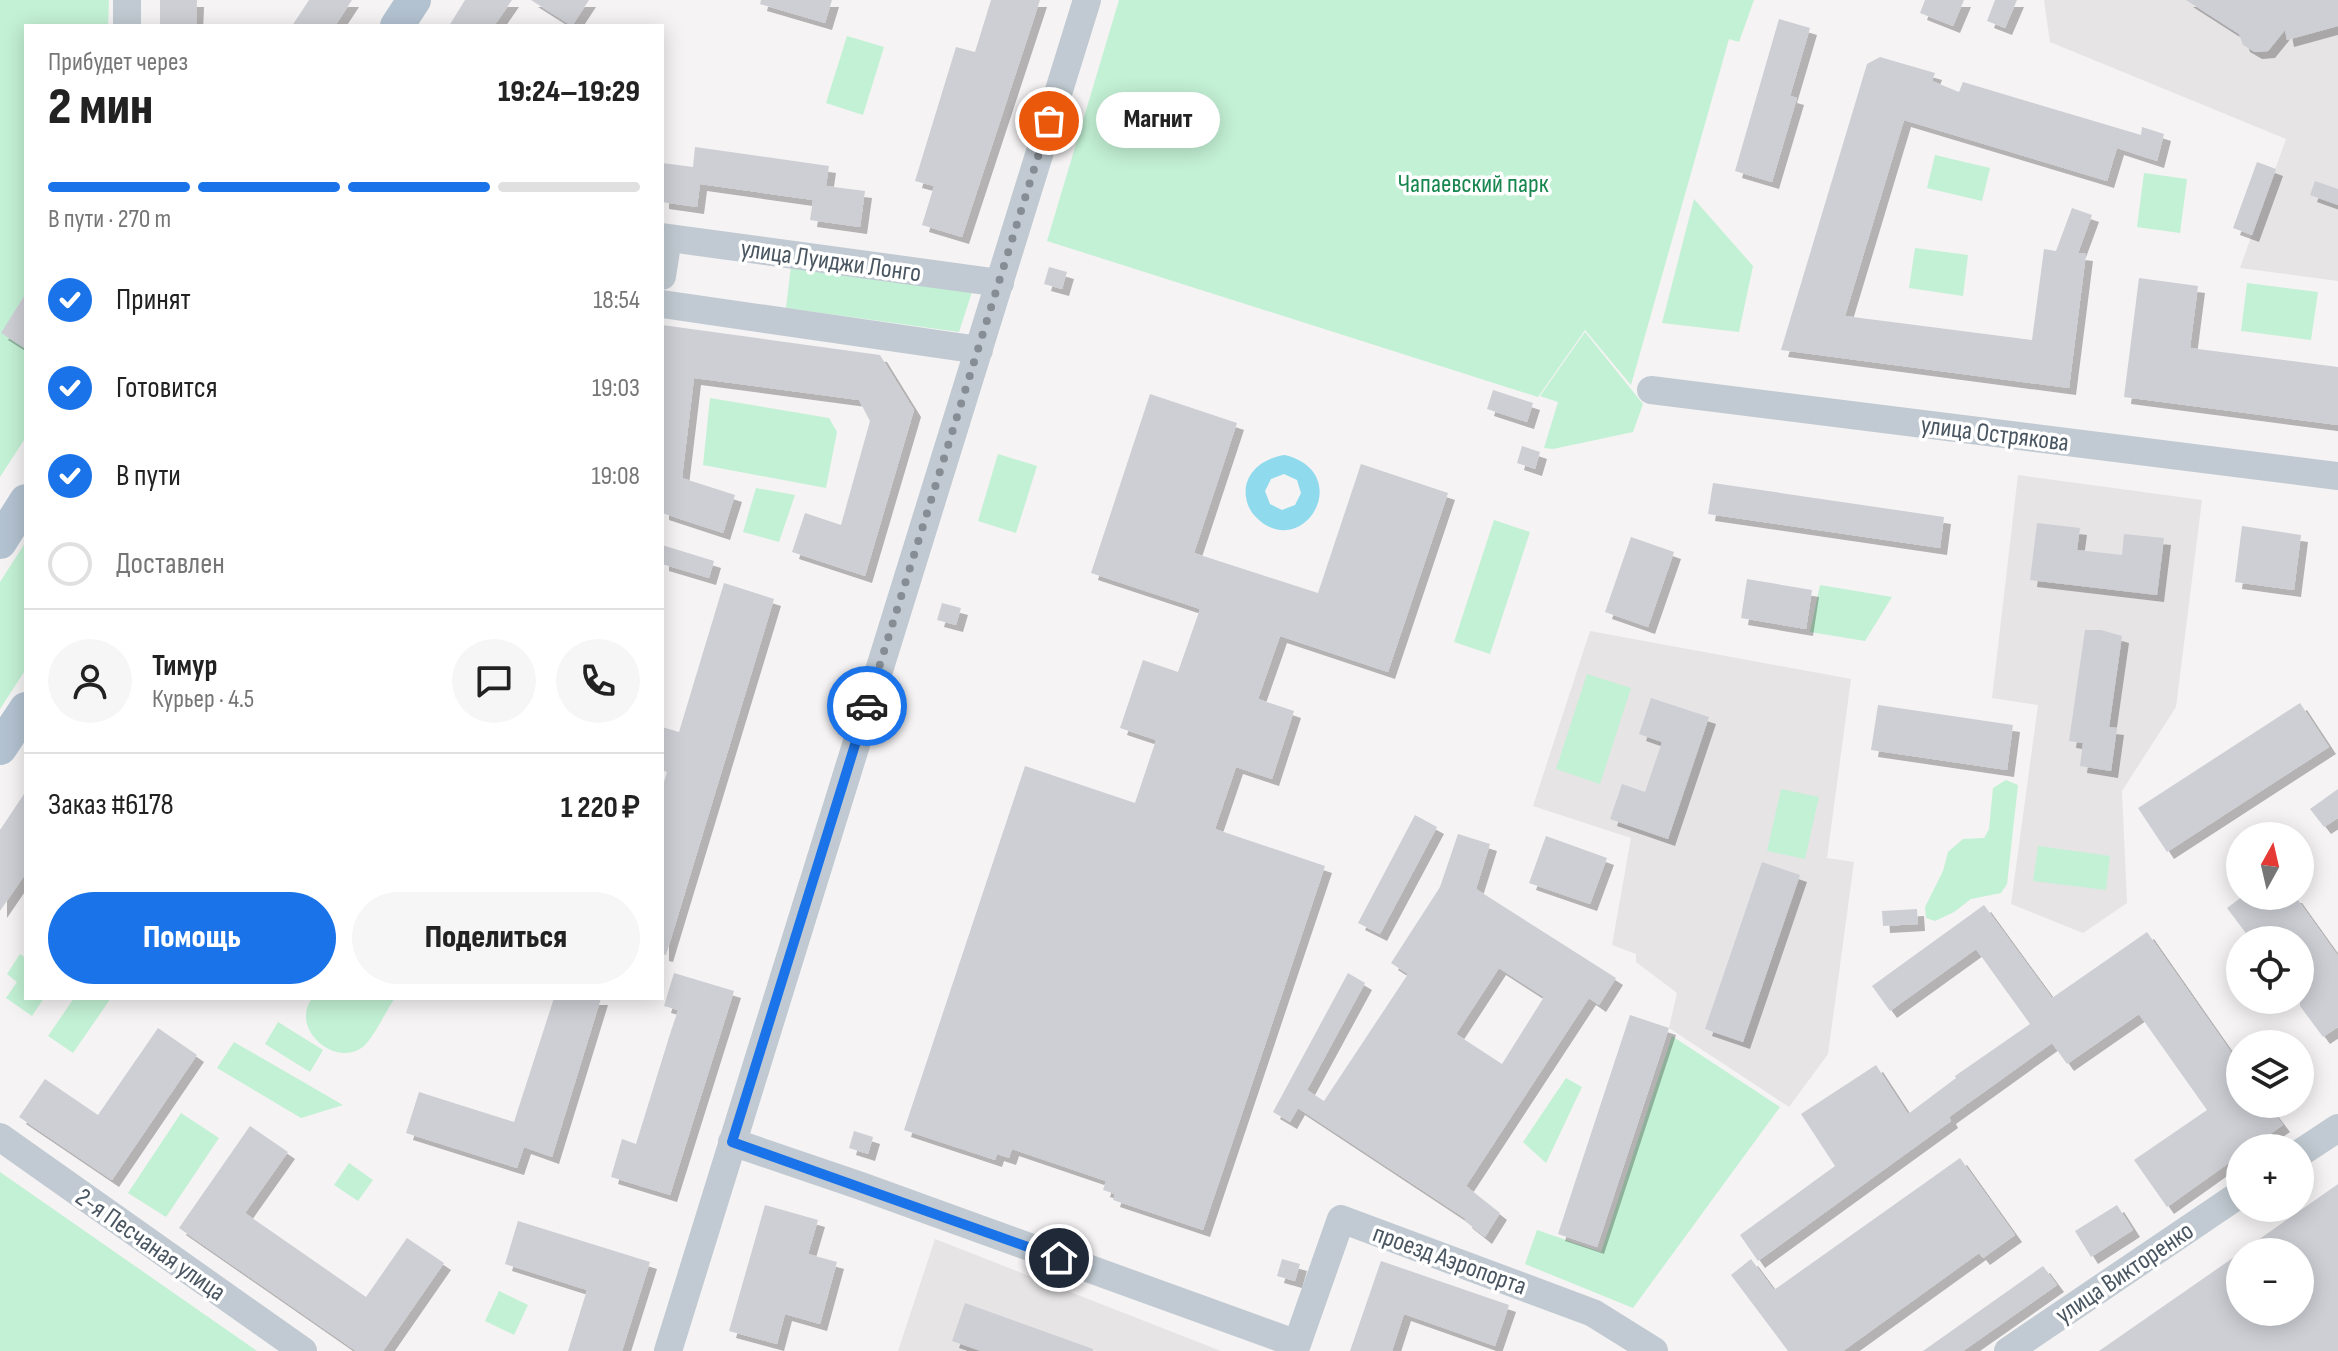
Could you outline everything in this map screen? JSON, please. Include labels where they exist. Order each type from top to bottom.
[{"type":"main road","points":[[398,24],[414,0]]},
{"type":"main road","points":[[0,542],[24,504]]},
{"type":"main road","points":[[0,748],[24,712]]},
{"type":"street","points":[[127,0],[127,24]]},
{"type":"street","points":[[668,1351],[1087,0]]},
{"type":"street","name":"улица Луиджи Лонго","points":[[665,237],[1000,283]]},
{"type":"street","points":[[664,304],[979,350]]},
{"type":"street","name":"улица Острякова","points":[[1651,390],[2338,476]]},
{"type":"street","points":[[2314,1144],[2338,1128]]},
{"type":"street","name":"2-я Песчаная улица","points":[[0,1137],[303,1351]]},
{"type":"street","name":"проезд Аэропорта","points":[[732,1142],[1297,1344],[1341,1219],[1593,1313],[1654,1351]]},
{"type":"street","name":"улица Викторенко","points":[[2008,1351],[2226,1203]]},
{"type":"shaded area","points":[[2044,0],[2338,0],[2338,281],[2240,268],[2286,139],[2050,42]]},
{"type":"shaded area","points":[[2018,475],[2202,500],[2176,707],[2122,791],[2127,903],[2083,933],[2011,904],[2038,705],[1992,698]]},
{"type":"shaded area","points":[[1590,631],[1851,679],[1827,858],[1854,862],[1828,1054],[1789,1107],[1669,1028],[1677,993],[1636,962],[1636,954],[1612,945],[1631,838],[1533,806]]},
{"type":"shaded area","points":[[935,1239],[1221,1351],[898,1351]]},
{"type":"green space","points":[[0,0],[109,0],[108,24],[24,24],[24,440],[0,477]]},
{"type":"green space","name":"Чапаевский парк","points":[[1119,0],[1754,0],[1739,42],[1729,39],[1631,385],[1585,330],[1538,397],[1047,241]]},
{"type":"green space","points":[[847,36],[884,47],[863,115],[826,103]]},
{"type":"green space","points":[[1935,155],[1990,168],[1982,201],[1927,188]]},
{"type":"green space","points":[[2144,173],[2187,179],[2180,233],[2137,227]]},
{"type":"green space","points":[[1694,199],[1753,266],[1739,332],[1662,323]]},
{"type":"green space","points":[[1915,248],[1968,255],[1963,296],[1909,288]]},
{"type":"green space","points":[[791,266],[972,292],[959,332],[786,308]]},
{"type":"green space","points":[[2247,283],[2318,292],[2311,340],[2241,331]]},
{"type":"green space","points":[[1585,332],[1643,404],[1633,432],[1553,449],[1544,448],[1558,402],[1540,396]]},
{"type":"green space","points":[[710,398],[829,418],[837,432],[826,488],[703,465]]},
{"type":"green space","points":[[998,454],[1037,466],[1016,533],[978,521]]},
{"type":"green space","points":[[756,488],[795,495],[779,542],[743,532]]},
{"type":"green space","points":[[1494,520],[1530,532],[1490,654],[1454,642]]},
{"type":"green space","points":[[24,545],[24,672],[0,709],[0,582]]},
{"type":"green space","points":[[1820,585],[1892,597],[1865,641],[1810,632]]},
{"type":"green space","points":[[1587,674],[1631,688],[1600,784],[1556,769]]},
{"type":"green space","points":[[2006,780],[2018,785],[2007,884],[2001,893],[1971,899],[1935,921],[1926,918],[1925,907],[1943,871],[1948,852],[1963,839],[1984,838],[1989,829],[1993,788]]},
{"type":"green space","points":[[1781,789],[1819,797],[1805,859],[1767,851]]},
{"type":"green space","points":[[2038,846],[2110,856],[2106,890],[2033,881]]},
{"type":"green space","points":[[20,954],[24,957],[24,1000],[43,1000],[32,1016],[6,998],[17,982],[7,974]]},
{"type":"green space","points":[[73,1000],[110,1000],[73,1053],[48,1036]]},
{"type":"green space","points":[[311,1000],[394,1000],[364,1046],[353,1052],[341,1053],[319,1043],[307,1022]]},
{"type":"green space","points":[[278,1022],[323,1050],[310,1072],[265,1044]]},
{"type":"green space","points":[[1672,1036],[1780,1107],[1633,1308],[1525,1264],[1537,1230],[1601,1252]]},
{"type":"green space","points":[[234,1042],[343,1105],[301,1118],[217,1068]]},
{"type":"green space","points":[[1566,1078],[1582,1087],[1546,1163],[1523,1142]]},
{"type":"green space","points":[[181,1113],[219,1138],[166,1217],[128,1193]]},
{"type":"green space","points":[[349,1163],[373,1180],[358,1201],[334,1185]]},
{"type":"green space","points":[[0,1172],[257,1351],[0,1351]]},
{"type":"green space","points":[[499,1291],[528,1305],[514,1335],[485,1321]]},
{"type":"water","points":[[1285,455],[1305,464],[1316,477],[1320,492],[1316,507],[1308,519],[1296,528],[1281,530],[1264,524],[1254,516],[1248,505],[1246,486],[1249,478],[1260,465]],"holes":[[[1284,474],[1297,480],[1301,493],[1295,505],[1282,510],[1270,504],[1265,491],[1271,479]]]},
{"type":"building","points":[[160,0],[197,0],[196,24],[160,24]]},
{"type":"building","points":[[309,0],[352,0],[336,24],[293,24]]},
{"type":"building","points":[[465,0],[512,0],[495,24],[450,24]]},
{"type":"building","points":[[531,0],[589,0],[573,24]]},
{"type":"building","points":[[761,0],[832,0],[825,23],[760,4]]},
{"type":"building","points":[[991,0],[1040,0],[962,237],[922,225],[934,186],[915,181],[956,47],[975,52]]},
{"type":"building","points":[[1925,0],[1964,0],[1953,26],[1920,13]]},
{"type":"building","points":[[1995,0],[2017,0],[2005,28],[1987,21]]},
{"type":"building","points":[[2186,0],[2338,0],[2338,26],[2287,40],[2285,30],[2268,51],[2255,52],[2243,45],[2239,34]]},
{"type":"building","points":[[1779,19],[1810,28],[1790,96],[1797,98],[1772,182],[1735,171]]},
{"type":"building","points":[[1880,57],[1935,73],[1932,81],[1959,92],[1963,82],[2141,135],[2142,127],[2164,134],[2157,161],[2117,148],[2107,181],[1904,120],[1845,316],[2032,340],[2044,249],[2056,251],[2072,208],[2092,215],[2078,253],[2086,254],[2069,388],[1781,350],[1867,64]]},
{"type":"building","points":[[695,147],[829,166],[826,186],[865,191],[860,227],[810,220],[813,200],[700,184],[697,207],[664,202],[664,163],[693,167]]},
{"type":"building","points":[[2257,162],[2276,169],[2252,235],[2233,228]]},
{"type":"building","points":[[2315,181],[2338,189],[2338,205],[2310,195]]},
{"type":"building","points":[[1049,267],[1067,272],[1062,289],[1044,284]]},
{"type":"building","points":[[2139,278],[2198,286],[2190,348],[2338,367],[2338,425],[2124,397]]},
{"type":"building","points":[[24,296],[24,348],[1,333]]},
{"type":"building","points":[[664,325],[880,355],[914,410],[865,576],[792,552],[805,513],[841,525],[870,421],[859,400],[694,378],[682,478],[735,495],[723,533],[664,514]]},
{"type":"building","points":[[1493,390],[1533,403],[1527,422],[1487,409]]},
{"type":"building","points":[[1150,394],[1237,423],[1194,553],[1318,593],[1361,464],[1448,493],[1388,672],[1280,636],[1258,699],[1294,711],[1272,779],[1236,767],[1215,829],[1325,866],[1203,1230],[1113,1200],[1115,1194],[1103,1190],[1106,1181],[1012,1149],[1009,1158],[997,1154],[995,1160],[904,1130],[1025,766],[1135,803],[1156,740],[1120,728],[1143,660],[1178,672],[1200,609],[1091,573]]},
{"type":"building","points":[[1522,446],[1540,452],[1535,469],[1517,463]]},
{"type":"building","points":[[1713,483],[1944,517],[1940,548],[1708,514]]},
{"type":"building","points":[[2037,523],[2080,528],[2077,550],[2122,555],[2124,534],[2164,538],[2157,595],[2030,580]]},
{"type":"building","points":[[2242,526],[2301,535],[2294,590],[2235,582]]},
{"type":"building","points":[[1631,537],[1674,552],[1648,627],[1605,612]]},
{"type":"building","points":[[664,546],[714,561],[709,578],[664,565]]},
{"type":"building","points":[[1747,579],[1812,590],[1806,629],[1741,618]]},
{"type":"building","points":[[724,583],[774,599],[666,955],[664,782],[667,772],[664,771],[664,728],[679,732]]},
{"type":"building","points":[[942,603],[961,608],[956,625],[937,620]]},
{"type":"building","points":[[2085,630],[2101,630],[2122,636],[2109,727],[2117,728],[2111,771],[2080,766],[2083,743],[2069,741]]},
{"type":"building","points":[[1651,698],[1709,717],[1668,839],[1610,819],[1622,784],[1645,792],[1662,742],[1639,734]]},
{"type":"building","points":[[2300,703],[2329,747],[2167,852],[2138,808]]},
{"type":"building","points":[[1878,705],[2013,725],[2007,770],[1871,750]]},
{"type":"building","points":[[2338,789],[2338,818],[2324,827],[2310,809]]},
{"type":"building","points":[[24,794],[24,876],[0,911],[0,830]]},
{"type":"building","points":[[1415,815],[1437,827],[1380,934],[1358,923]]},
{"type":"building","points":[[1458,834],[1490,844],[1476,889],[1616,978],[1599,1005],[1589,998],[1466,1186],[1500,1213],[1485,1237],[1466,1219],[1298,1108],[1290,1122],[1273,1112],[1348,973],[1365,983],[1307,1090],[1324,1101],[1408,974],[1391,963],[1440,887]],"holes":[[[1499,968],[1544,997],[1502,1064],[1456,1034]]]},
{"type":"building","points":[[1546,836],[1607,858],[1590,904],[1529,883]]},
{"type":"building","points":[[1762,862],[1800,875],[1743,1042],[1705,1029]]},
{"type":"building","points":[[1984,905],[2052,998],[2147,932],[2226,1045],[2226,1118],[2278,1118],[2283,1125],[2270,1134],[2226,1134],[2226,1165],[2167,1207],[2134,1160],[2207,1110],[2139,1014],[2067,1064],[2052,1043],[1949,1117],[1951,1121],[1758,1261],[1740,1235],[1835,1166],[1801,1114],[1876,1065],[1908,1114],[1955,1076],[2030,1024],[1976,949],[1890,1011],[1872,986]]},
{"type":"building","points":[[1917,909],[1918,924],[1883,926],[1882,911]]},
{"type":"building","points":[[2228,910],[2305,910],[2338,956],[2338,1027],[2323,1037],[2306,1014],[2314,1014],[2314,926],[2240,926]]},
{"type":"building","points":[[674,973],[734,991],[670,1195],[611,1177],[622,1139],[636,1144],[678,1010],[664,1006]]},
{"type":"building","points":[[553,1000],[600,1000],[552,1157],[524,1147],[517,1168],[406,1133],[419,1092],[514,1122]]},
{"type":"building","points":[[1630,1015],[1669,1028],[1597,1247],[1558,1234]]},
{"type":"building","points":[[158,1028],[197,1055],[112,1180],[19,1117],[45,1079],[98,1115]]},
{"type":"building","points":[[250,1126],[288,1152],[245,1213],[366,1297],[407,1238],[444,1263],[383,1351],[356,1351],[179,1228]]},
{"type":"building","points":[[854,1131],[873,1137],[868,1154],[849,1148]]},
{"type":"building","points":[[1960,1158],[2015,1235],[1983,1258],[1979,1253],[1843,1351],[1788,1351],[1731,1275],[1751,1259],[1774,1290]]},
{"type":"building","points":[[2338,1184],[2338,1351],[2099,1351],[2226,1263],[2226,1326],[2314,1326],[2314,1238],[2261,1238],[2284,1222],[2314,1222],[2314,1201]]},
{"type":"building","points":[[765,1205],[818,1220],[808,1254],[837,1262],[820,1324],[785,1314],[777,1344],[729,1331]]},
{"type":"building","points":[[2117,1205],[2133,1230],[2091,1257],[2075,1231]]},
{"type":"building","points":[[518,1221],[650,1262],[622,1351],[568,1351],[587,1290],[505,1264]]},
{"type":"building","points":[[1282,1259],[1300,1264],[1295,1281],[1277,1276]]},
{"type":"building","points":[[1381,1261],[1509,1305],[1495,1346],[1404,1314],[1392,1351],[1350,1351]]},
{"type":"building","points":[[2043,1266],[2057,1285],[1963,1351],[1923,1351]]},
{"type":"building","points":[[965,1303],[1093,1351],[981,1351],[952,1341]]},
{"type":"way so far","points":[[867,706],[1049,121]]},
{"type":"place","name":"Магнит","points":[[1049,121]]},
{"type":"route","points":[[867,706],[732,1142],[1059,1258]]}]
